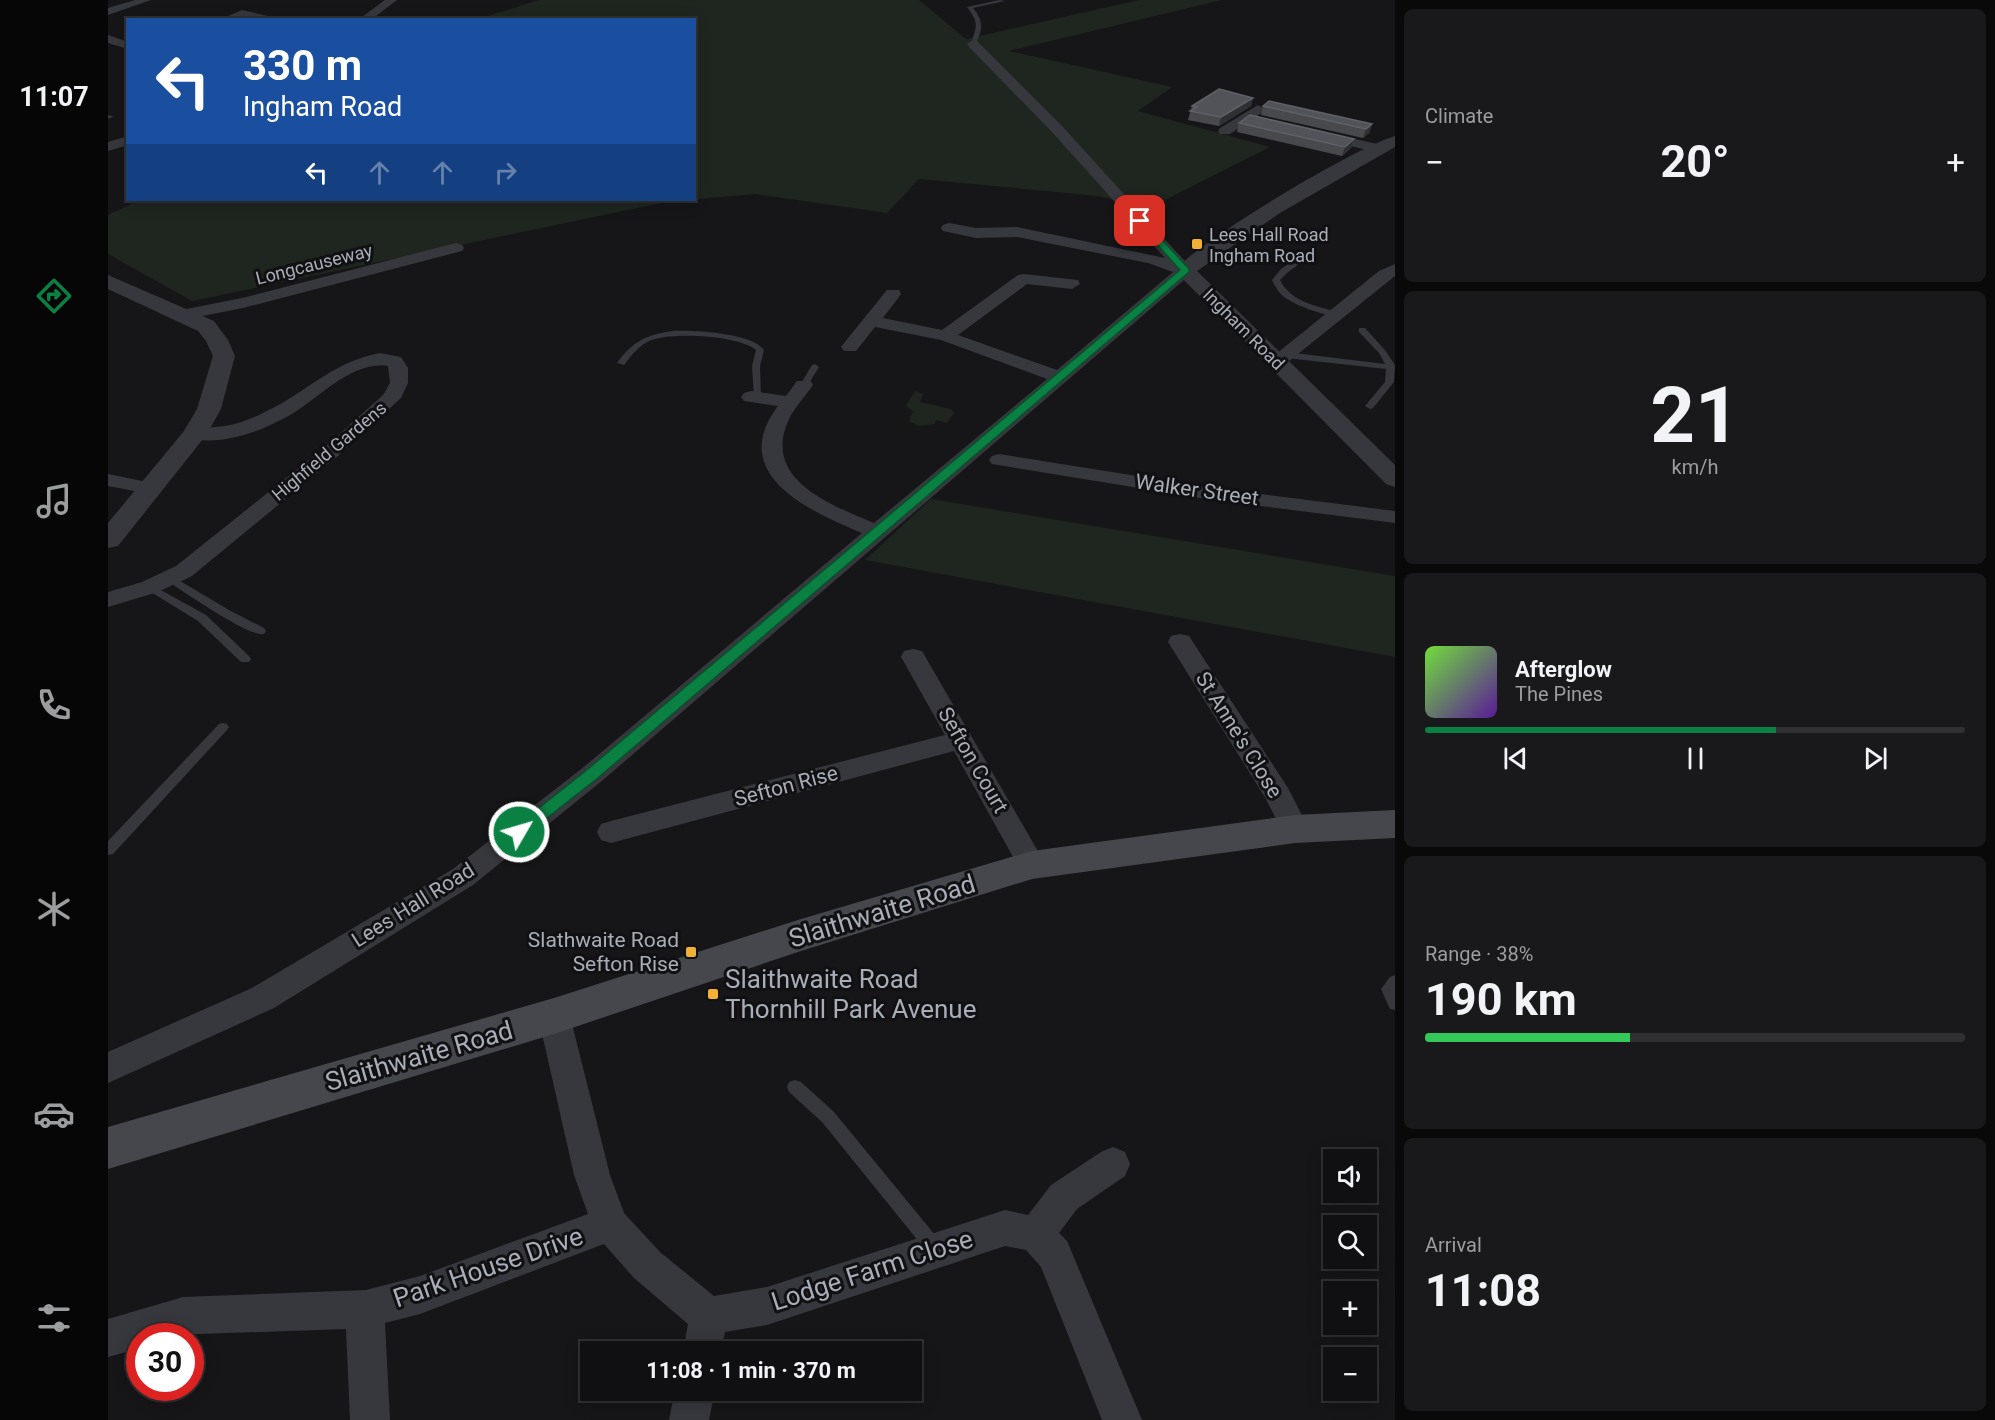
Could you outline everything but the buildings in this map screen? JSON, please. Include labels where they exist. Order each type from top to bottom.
[{"type":"main road","name":"Slaithwaite Road","points":[[108,1148],[554,1016],[801,935],[1032,865],[1294,829],[1395,824]]},
{"type":"street","points":[[108,12],[146,0]]},
{"type":"street","points":[[366,18],[392,0]]},
{"type":"street","points":[[234,16],[242,13],[263,18]]},
{"type":"street","points":[[108,39],[126,45]]},
{"type":"street","name":"Ingham Road","points":[[973,44],[1066,138],[1185,271],[1281,358],[1395,478]]},
{"type":"street","points":[[1225,132],[1258,109]]},
{"type":"street","points":[[1245,118],[1267,123]]},
{"type":"street","points":[[1300,130],[1390,143]]},
{"type":"street","points":[[108,147],[126,141]]},
{"type":"street","name":"Lees Hall Road","points":[[108,1068],[263,998],[463,877],[594,773],[1211,249],[1390,143]]},
{"type":"street","points":[[949,228],[976,233],[1017,232],[1118,251],[1152,259],[1185,271]]},
{"type":"street","name":"Longcauseway","points":[[182,315],[243,303],[456,248]]},
{"type":"street","points":[[1281,358],[1395,269]]},
{"type":"street","points":[[945,336],[1024,279],[1072,284]]},
{"type":"street","points":[[108,281],[206,326],[217,340],[224,356],[209,409],[195,434],[108,540]]},
{"type":"street","points":[[850,347],[893,294]]},
{"type":"street","points":[[871,321],[945,336],[1060,377]]},
{"type":"street","name":"Highfield Gardens","points":[[108,600],[150,587],[184,571],[323,459],[391,398],[399,383],[399,369],[395,361],[387,358],[358,363],[277,415],[247,427],[216,435],[195,434]]},
{"type":"street","points":[[804,385],[789,402],[772,434],[771,454],[779,474],[787,484],[811,502],[877,532]]},
{"type":"street","points":[[755,397],[789,402]]},
{"type":"street","name":"Walker Street","points":[[999,460],[1206,493],[1395,517]]},
{"type":"street","points":[[108,480],[150,488]]},
{"type":"street","name":"St Anne's Close","points":[[1180,642],[1278,795],[1294,829]]},
{"type":"street","name":"Sefton Court","points":[[913,657],[1032,865]]},
{"type":"street","name":"Sefton Rise","points":[[611,832],[962,740]]},
{"type":"street","points":[[554,1016],[592,1175],[610,1224],[647,1265],[709,1316],[704,1341]]},
{"type":"street","points":[[1113,1164],[1064,1197],[1036,1234],[1054,1254],[1122,1420]]},
{"type":"street","name":"Park House Drive","points":[[108,1338],[183,1316],[366,1309],[420,1295],[610,1224]]},
{"type":"street","name":"Lodge Farm Close","points":[[709,1316],[768,1306],[1005,1228],[1036,1234]]},
{"type":"street","name":"Park House Drive","points":[[366,1309],[365,1342],[370,1420]]},
{"type":"street","points":[[689,1420],[693,1401]]},
{"type":"lane","points":[[973,44],[979,32],[979,18],[970,7],[1002,1]]},
{"type":"lane","points":[[1311,252],[1284,271],[1276,280],[1280,291],[1288,297],[1335,314]]},
{"type":"lane","points":[[1362,330],[1388,357],[1393,367],[1391,379],[1370,406]]},
{"type":"lane","points":[[621,363],[633,348],[662,335],[679,333],[747,342],[757,346],[760,350],[756,366],[755,397]]},
{"type":"lane","points":[[1281,358],[1393,367]]},
{"type":"lane","points":[[804,385],[815,367]]},
{"type":"lane","points":[[170,578],[206,602],[260,630]]},
{"type":"lane","points":[[150,587],[202,618],[244,659]]},
{"type":"lane","points":[[108,850],[223,727]]},
{"type":"lane","points":[[1395,981],[1388,989],[1395,1004]]},
{"type":"lane","points":[[795,1087],[828,1117],[936,1250]]},
{"type":"shaded area","points":[[539,0],[919,0],[966,39],[1139,0],[1222,0],[1009,51],[1172,87],[1138,111],[1270,147],[1147,209],[1099,196],[919,179],[887,213],[755,194],[696,199],[696,18],[481,18]]},
{"type":"shaded area","points":[[138,201],[677,201],[192,301],[108,254],[108,215]]},
{"type":"shaded area","points":[[915,391],[923,394],[920,402],[951,409],[954,413],[947,423],[936,420],[935,424],[918,426],[909,421],[913,411],[906,406]]},
{"type":"shaded area","points":[[931,499],[1395,576],[1395,657],[865,560]]},
{"type":"place","name":"Lees Hall Road Ingham Road","points":[[1197,244]]},
{"type":"place","name":"Slathwaite Road Sefton Rise","points":[[691,952]]},
{"type":"place","name":"Slaithwaite Road Thornhill Park Avenue","points":[[713,994]]},
{"type":"route","points":[[519,832],[594,773],[1185,271],[1140,221]]}]
